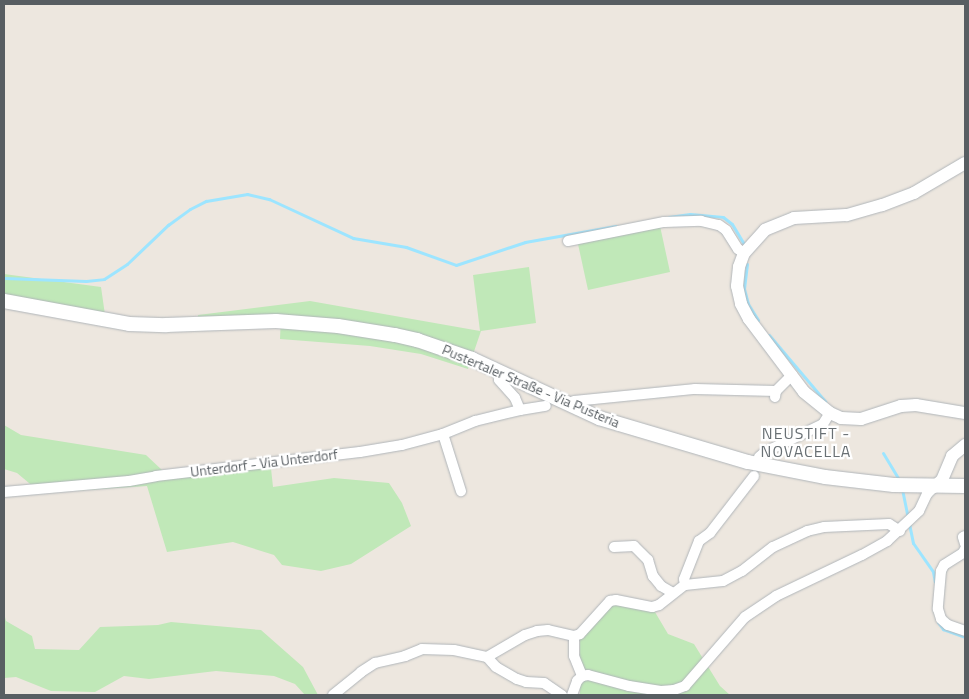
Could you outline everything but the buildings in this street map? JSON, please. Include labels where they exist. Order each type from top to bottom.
[{"type":"main road","name":"Pustertaler Straße - Via Pusteria","points":[[4,301],[129,324],[166,325],[276,321],[367,330],[418,340],[501,372],[599,418],[661,438],[748,462],[793,472],[901,486],[965,486]]},
{"type":"street","points":[[965,163],[914,193],[882,205],[846,215],[783,221],[765,230],[744,253],[739,267],[737,286],[741,304],[749,319],[804,392],[830,413],[840,418],[861,419],[901,406],[916,405],[965,413]]},
{"type":"street","points":[[568,242],[664,222],[701,221],[719,225],[726,230],[738,248],[744,253]]},
{"type":"street","points":[[501,372],[499,380],[515,398],[520,410]]},
{"type":"street","points":[[574,401],[695,389],[775,394],[792,375]]},
{"type":"street","name":"Unterdorf - Via Unterdorf","points":[[4,492],[129,481],[156,476],[360,452],[402,445],[442,434],[475,421],[546,406]]},
{"type":"street","points":[[759,458],[765,452],[823,424],[830,413]]},
{"type":"street","points":[[442,434],[461,491]]},
{"type":"street","points":[[582,676],[588,675],[629,686],[661,691],[674,690],[684,686],[745,617],[776,596],[862,555],[900,531],[910,521],[934,487],[942,480],[952,456],[965,445]]},
{"type":"street","points":[[685,585],[684,580],[699,541],[710,533],[754,476]]},
{"type":"street","points":[[486,656],[525,634],[548,630],[574,636],[580,634],[610,601],[616,600],[652,607],[659,605],[685,585],[723,581],[742,571],[773,547],[807,532],[824,527],[890,524],[900,531]]},
{"type":"street","points":[[965,536],[963,537],[965,544]]},
{"type":"street","points":[[614,547],[634,546],[648,560],[653,576],[661,586],[673,594]]},
{"type":"street","points":[[965,549],[963,554],[944,566],[941,571],[938,609],[941,619],[948,625],[965,632]]},
{"type":"street","points":[[572,695],[582,676],[574,656],[574,636]]},
{"type":"street","points":[[333,695],[375,663],[405,656],[422,649],[454,650],[486,656],[496,667],[517,679],[526,682],[544,683],[562,695]]},
{"type":"green space","points":[[660,226],[670,272],[588,290],[578,244]]},
{"type":"green space","points":[[529,267],[536,323],[481,331],[468,369],[421,354],[370,346],[280,339],[281,316],[198,319],[198,315],[310,301],[480,331],[473,275]]},
{"type":"green space","points":[[4,274],[101,287],[105,315],[4,300]]},
{"type":"green space","points":[[4,425],[21,435],[146,455],[163,471],[270,459],[273,487],[334,478],[389,483],[402,503],[411,526],[351,564],[321,571],[282,565],[274,555],[233,542],[167,552],[147,486],[41,493],[17,473],[4,469]]},
{"type":"green space","points":[[610,601],[652,607],[668,634],[694,644],[720,686],[730,695],[580,695],[580,634]]},
{"type":"green space","points":[[4,613],[6,621],[32,636],[35,649],[79,650],[100,627],[158,625],[171,622],[261,630],[303,667],[318,695],[305,695],[295,684],[274,676],[216,671],[149,679],[124,676],[95,692],[51,691],[16,677],[4,678]]},
{"type":"waterway","points":[[4,278],[86,281],[104,279],[127,264],[168,225],[190,209],[206,201],[247,194],[269,199],[353,238],[406,247],[456,265],[525,242],[616,226]]},
{"type":"waterway","points":[[669,217],[690,214],[723,217],[732,224],[744,244]]},
{"type":"waterway","points":[[747,264],[744,289],[748,304],[758,320]]},
{"type":"waterway","points":[[769,335],[825,401]]},
{"type":"waterway","points":[[883,453],[899,480]]},
{"type":"waterway","points":[[902,489],[913,543],[933,572],[935,582]]},
{"type":"waterway","points":[[938,622],[943,629],[965,637]]},
{"type":"district","name":"NEUSTIFT - NOVACELLA","points":[[806,442]]}]
